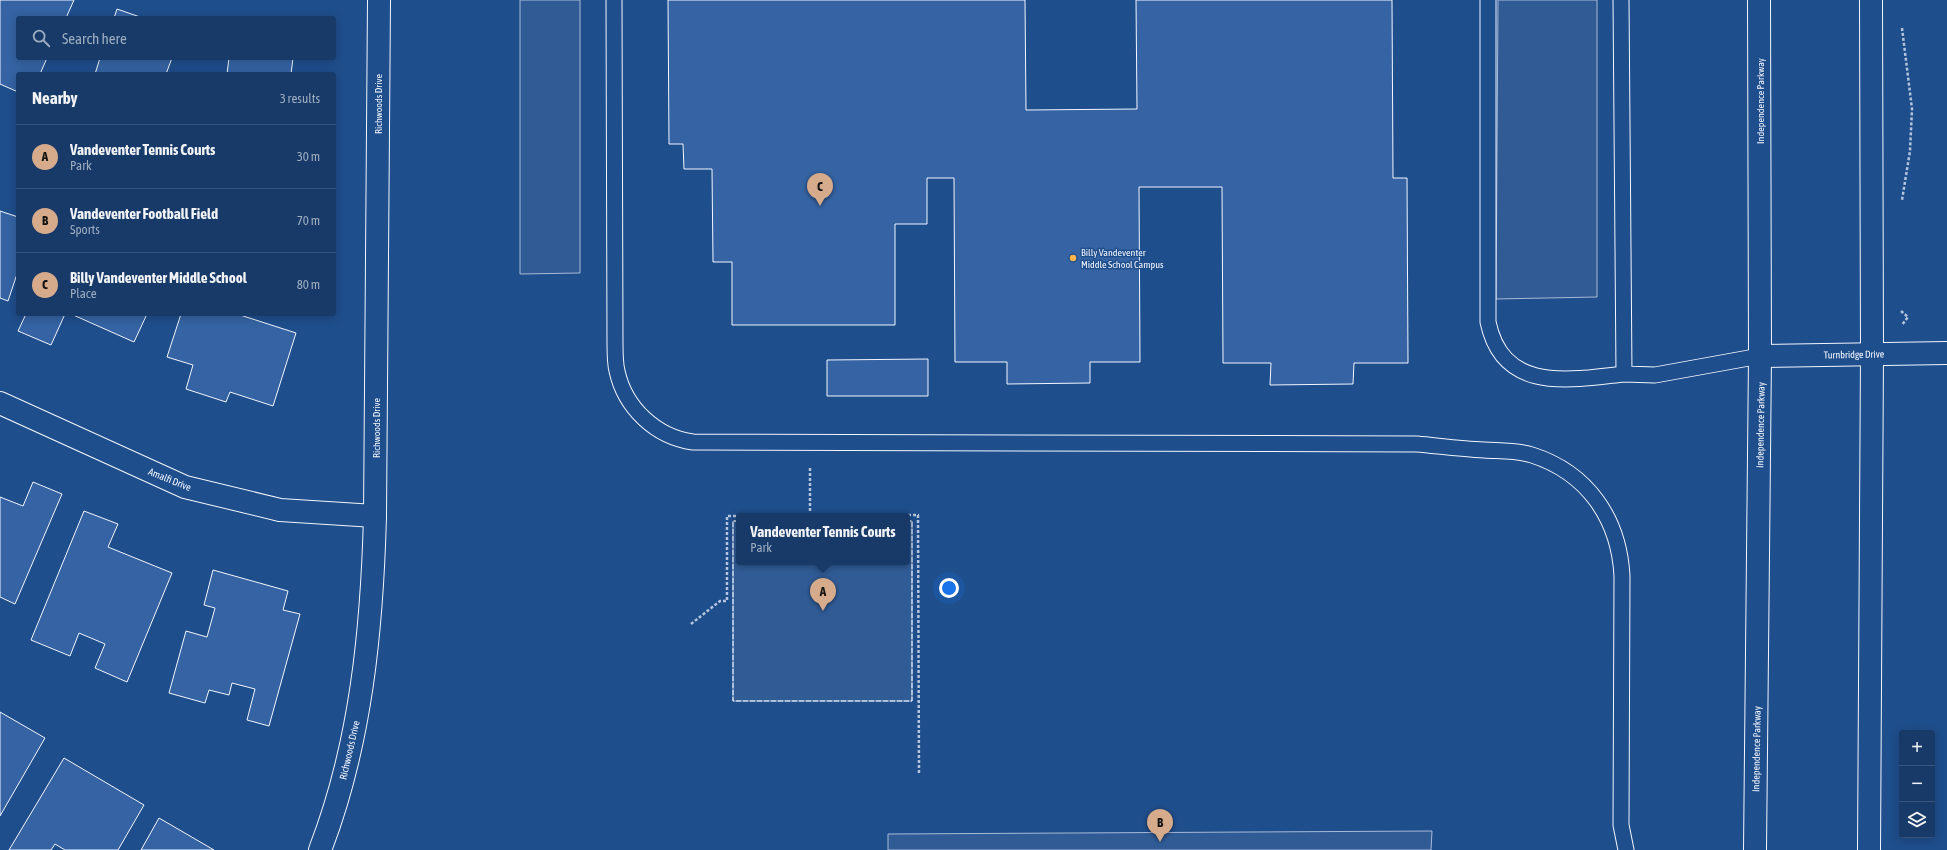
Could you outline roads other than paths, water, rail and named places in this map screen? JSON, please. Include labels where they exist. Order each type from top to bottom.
[{"type":"main road","name":"Richwoods Drive","points":[[320,850],[330,824],[346,766],[358,706],[367,647],[373,587],[375,516],[379,0]]},
{"type":"main road","name":"Independence Parkway","points":[[1755,850],[1760,356],[1759,0]]},
{"type":"main road","points":[[1869,850],[1872,354],[1871,0]]},
{"type":"main road","name":"Turnbridge Drive","points":[[1760,356],[1947,353]]},
{"type":"main road","name":"Amalfi Drive","points":[[0,403],[186,487],[280,510],[375,516]]},
{"type":"lane","points":[[614,0],[615,344],[617,371],[623,391],[636,411],[644,419],[677,439],[693,442],[1417,444],[1507,450],[1532,455],[1556,465],[1576,478],[1593,495],[1611,524],[1619,551],[1622,576],[1621,824],[1626,850]]},
{"type":"lane","points":[[1488,0],[1488,322],[1490,334],[1506,360],[1526,374],[1544,379],[1572,380],[1624,374],[1655,375],[1760,356]]},
{"type":"lane","points":[[1621,0],[1624,374]]},
{"type":"place","name":"Billy Vandeventer Middle School","points":[[820,206]]},
{"type":"place","name":"Billy Vandeventer Middle School Campus","points":[[1073,258]]},
{"type":"place","name":"Vandeventer Tennis Courts","points":[[823,611]]},
{"type":"place","name":"Vandeventer Football Field","points":[[1160,842]]}]
